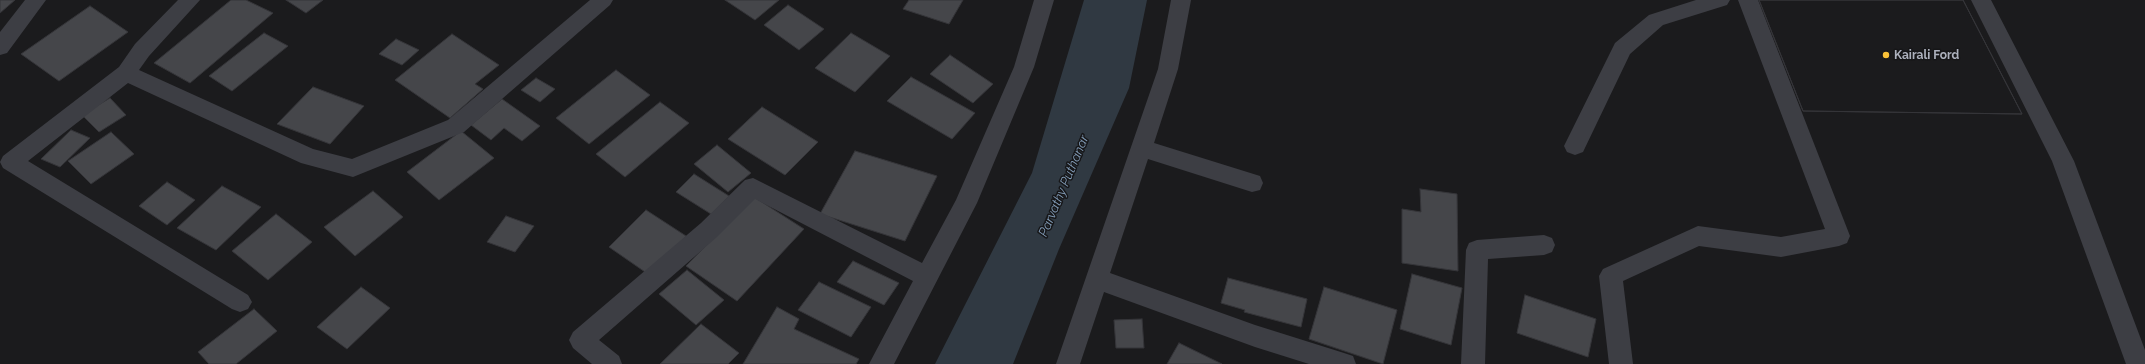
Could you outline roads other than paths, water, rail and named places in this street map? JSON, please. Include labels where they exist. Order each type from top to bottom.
[{"type":"street","points":[[0,47],[36,0]]},
{"type":"street","points":[[190,0],[142,50],[126,73],[11,162],[240,302]]},
{"type":"street","points":[[126,73],[308,157],[353,168],[456,126],[603,0]]},
{"type":"street","points":[[881,364],[966,203],[1024,67],[1044,0]]},
{"type":"street","points":[[1068,364],[1168,69],[1181,0]]},
{"type":"street","points":[[1575,146],[1622,48],[1656,20],[1720,0]]},
{"type":"street","points":[[1621,364],[1612,276],[1698,236],[1781,247],[1839,236],[1748,0]]},
{"type":"street","points":[[1982,0],[2063,161],[2138,364]]},
{"type":"street","points":[[1141,148],[1252,183]]},
{"type":"street","points":[[610,364],[581,340],[709,230],[753,187],[927,277]]},
{"type":"street","points":[[1473,364],[1477,250],[1544,245]]},
{"type":"street","points":[[1097,279],[1255,336],[1344,364]]},
{"type":"water","name":"Parvathy Puthanar","points":[[1084,0],[1147,0],[1129,88],[1059,249],[1013,364],[935,364],[1032,173]]},
{"type":"place","name":"Kairali Ford","points":[[1886,55]]}]
